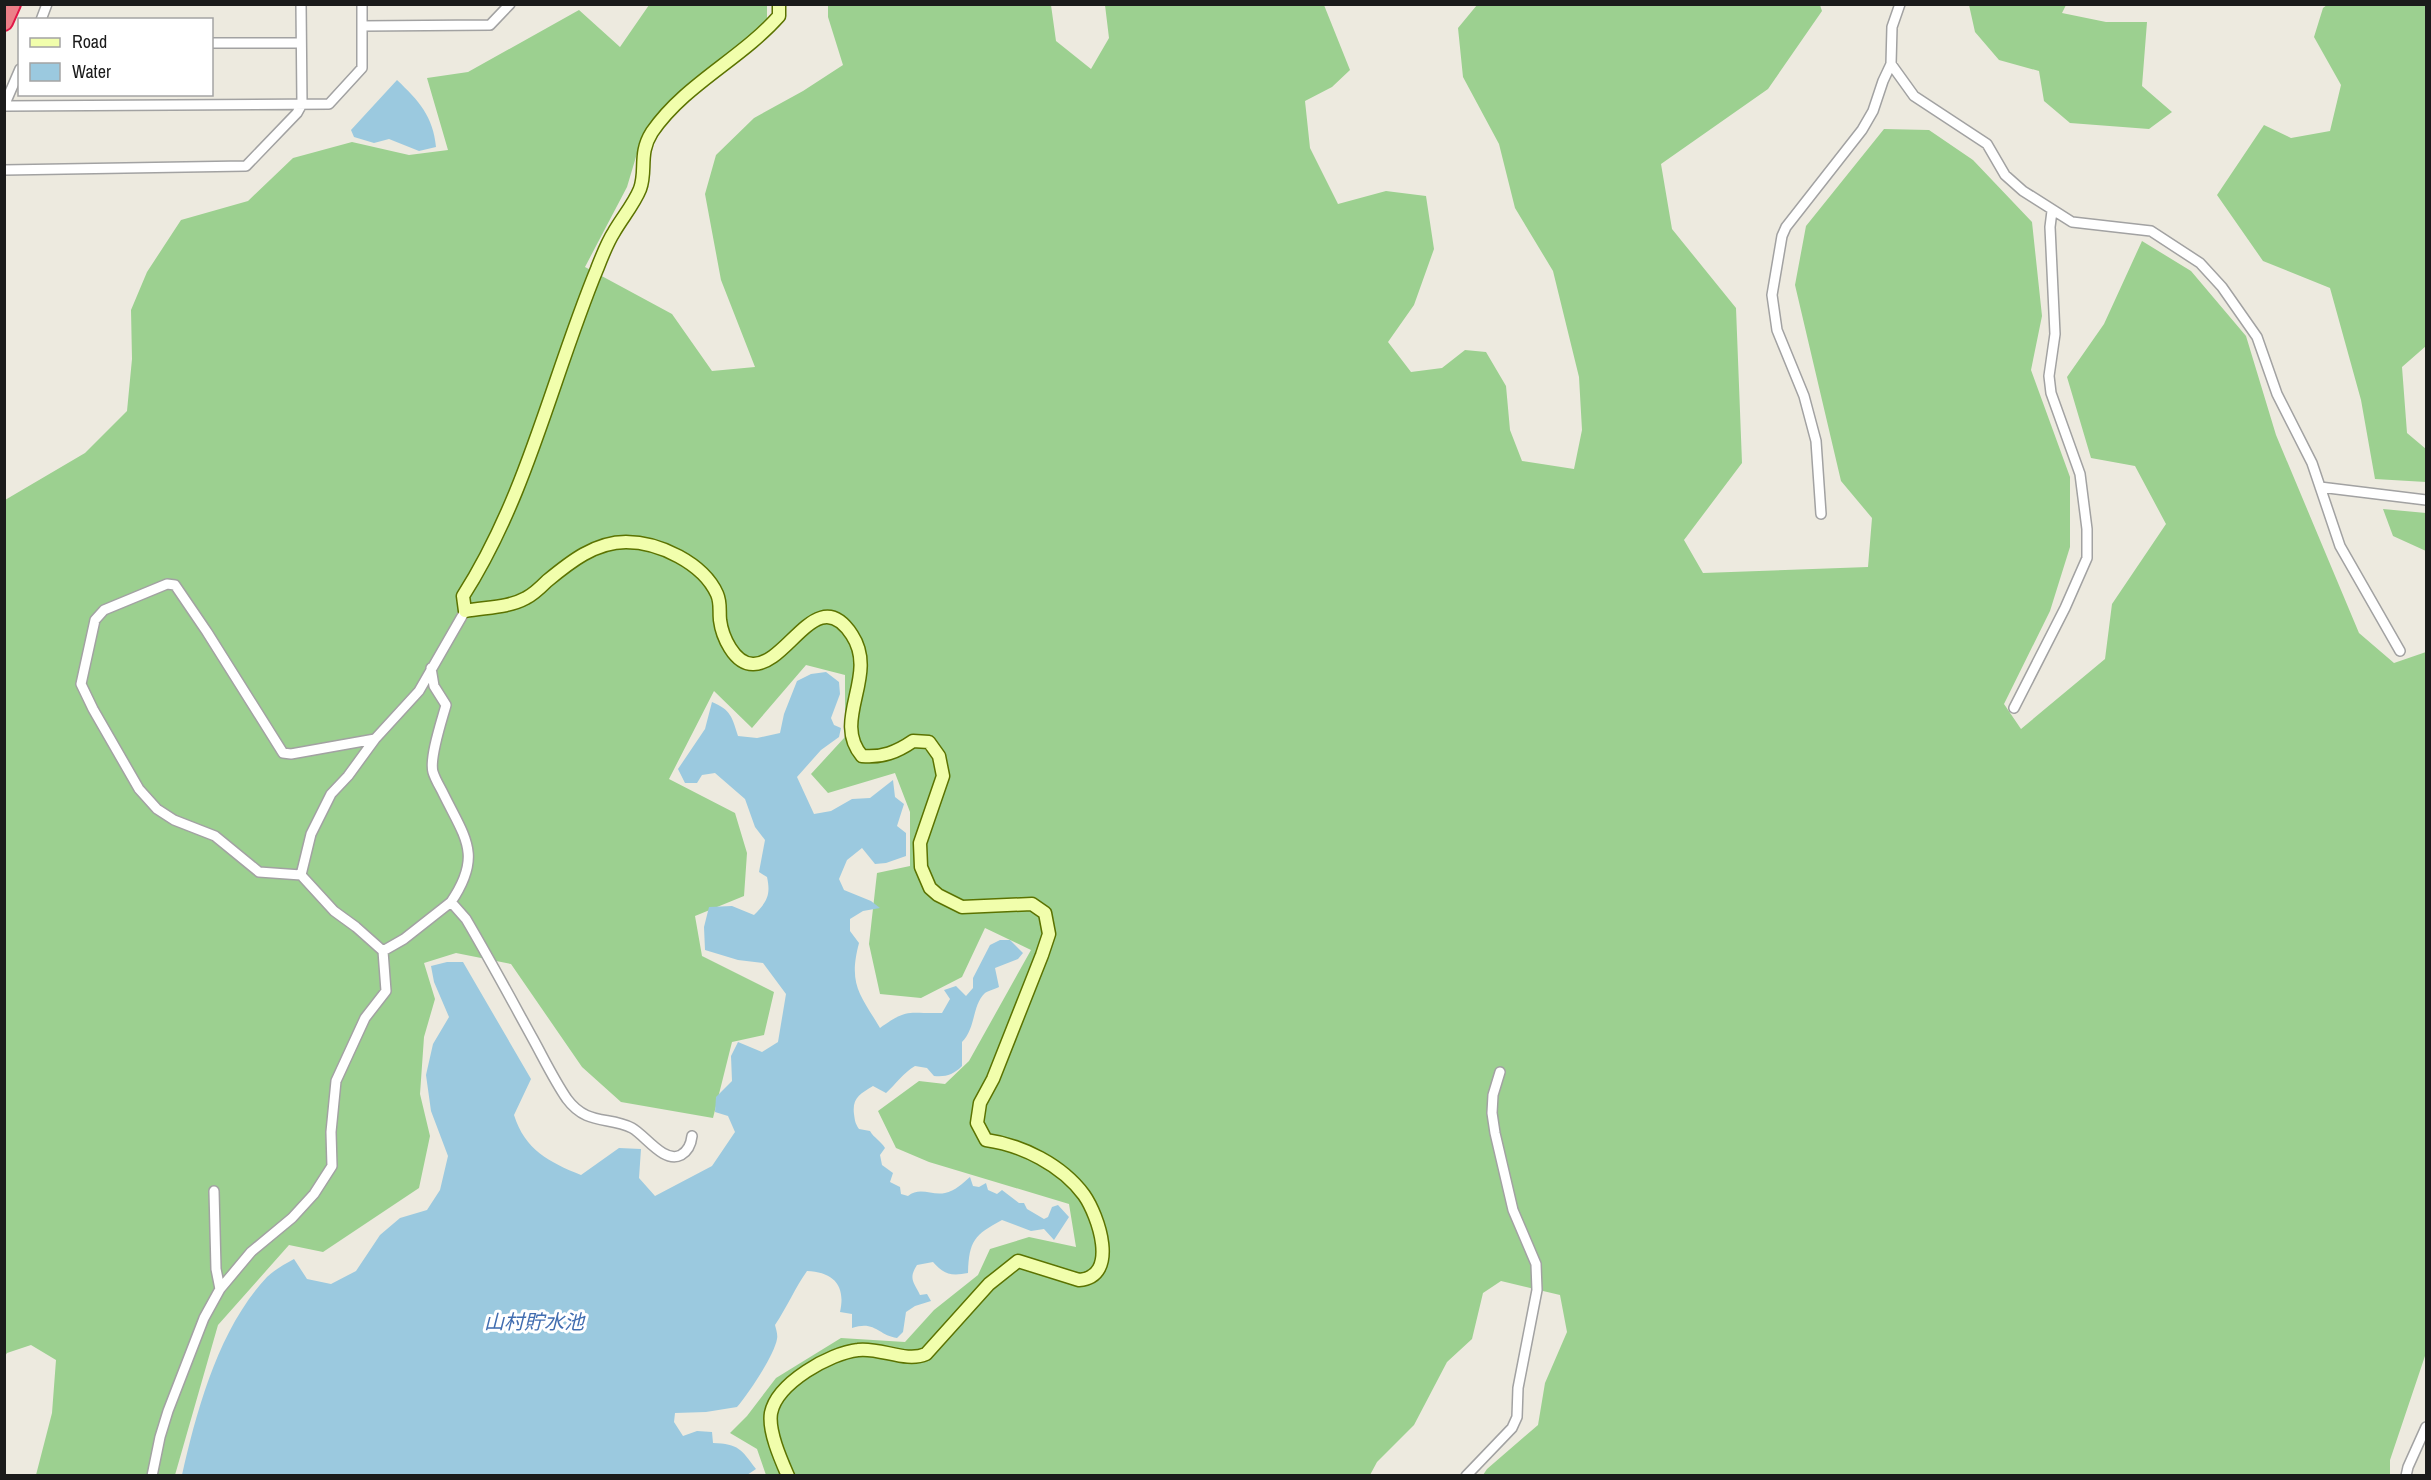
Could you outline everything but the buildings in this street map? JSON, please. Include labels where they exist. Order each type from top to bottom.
[{"type":"highway","points":[[4,22],[12,4]]},
{"type":"street","points":[[4,170],[242,167],[297,112],[302,104],[301,4]]},
{"type":"street","points":[[18,74],[5,106],[329,104],[362,68],[362,4]]},
{"type":"street","points":[[362,26],[490,24],[510,4]]},
{"type":"street","points":[[301,875],[311,834],[331,794],[348,776],[375,739],[419,691],[465,611],[463,596],[520,487],[597,268],[614,232],[640,188],[642,154],[651,133],[704,79],[763,34],[779,16],[779,4]]},
{"type":"street","points":[[1821,514],[1816,441],[1804,396],[1777,330],[1772,296],[1782,236],[1786,227],[1862,130],[1873,111],[1891,64],[1892,27],[1900,4]]},
{"type":"street","points":[[213,43],[301,43]]},
{"type":"street","points":[[1891,64],[1914,96],[1987,144],[2005,174],[2023,191],[2052,211],[2072,222],[2151,231],[2200,263],[2229,296],[2257,337],[2277,394],[2312,464],[2340,546],[2400,651]]},
{"type":"street","points":[[2014,708],[2065,608],[2087,558],[2087,529],[2080,474],[2051,393],[2049,376],[2055,334],[2050,227],[2052,211]]},
{"type":"street","points":[[2320,487],[2427,500]]},
{"type":"street","points":[[465,611],[508,606],[527,598],[572,561],[601,546],[626,542],[646,544],[680,557],[710,582],[721,604],[720,622],[731,651],[742,661],[753,664],[765,661],[778,653],[802,628],[816,620],[829,618],[843,623],[854,638],[862,659],[860,684],[851,717],[851,734],[858,751],[862,756],[875,757],[900,750],[914,741],[928,742],[939,756],[943,776],[920,843],[921,867],[930,888],[938,895],[962,907],[1032,903],[1045,913],[1049,934],[1014,1028],[993,1079],[980,1103],[977,1123],[986,1140],[1023,1149],[1055,1168],[1084,1196],[1102,1235],[1104,1251],[1099,1267],[1093,1275],[1085,1280],[1079,1280],[1065,1277],[1034,1264],[1018,1261],[988,1284],[926,1354],[916,1359],[891,1353],[858,1350],[811,1367],[784,1389],[771,1413],[774,1440],[789,1476]]},
{"type":"street","points":[[152,1476],[168,1412],[204,1318],[220,1288],[251,1252],[292,1218],[307,1202],[332,1166],[331,1132],[336,1081],[365,1018],[386,991],[382,951],[357,927],[334,911],[301,875],[259,872],[215,836],[174,820],[157,809],[139,789],[81,684],[95,620],[104,610],[166,584],[175,585],[283,753],[291,754],[375,739]]},
{"type":"street","points":[[382,951],[404,939],[451,902],[462,886],[468,867],[469,845],[433,771],[437,737],[447,705],[434,686],[431,668]]},
{"type":"street","points":[[451,902],[466,919],[552,1074],[575,1107],[597,1120],[632,1128],[668,1156],[676,1157],[683,1154],[690,1146],[692,1136]]},
{"type":"street","points":[[1466,1476],[1512,1428],[1517,1417],[1518,1388],[1537,1290],[1536,1264],[1513,1210],[1495,1133],[1492,1113],[1493,1095],[1500,1072]]},
{"type":"street","points":[[214,1191],[216,1269],[220,1288]]},
{"type":"street","points":[[2406,1476],[2427,1427]]},
{"type":"green space","points":[[649,5],[767,5],[767,22],[698,77],[641,140],[627,187],[585,267],[672,314],[712,371],[755,367],[721,280],[705,194],[716,155],[754,118],[803,91],[843,65],[828,17],[828,5],[1051,5],[1056,41],[1091,69],[1109,38],[1105,5],[1324,5],[1350,70],[1332,87],[1305,101],[1310,148],[1338,204],[1386,191],[1426,196],[1434,249],[1414,305],[1388,342],[1411,372],[1442,368],[1465,350],[1486,352],[1506,386],[1510,430],[1522,461],[1574,469],[1582,430],[1579,377],[1553,271],[1515,208],[1499,144],[1463,77],[1458,28],[1477,5],[1820,5],[1822,11],[1768,89],[1661,164],[1672,229],[1736,308],[1742,463],[1684,540],[1703,573],[1868,567],[1872,518],[1841,481],[1795,285],[1806,226],[1884,129],[1929,130],[1973,160],[2032,222],[2042,316],[2031,370],[2070,477],[2070,547],[2050,611],[2004,704],[2021,729],[2105,659],[2112,604],[2166,524],[2135,466],[2091,458],[2067,377],[2104,324],[2142,241],[2191,271],[2246,336],[2276,435],[2359,633],[2394,663],[2426,652],[2426,1353],[2390,1460],[2390,1475],[1483,1475],[1538,1425],[1545,1383],[1567,1332],[1560,1295],[1501,1281],[1483,1293],[1472,1339],[1447,1362],[1414,1425],[1377,1462],[1370,1475],[766,1475],[757,1449],[730,1433],[747,1416],[776,1378],[841,1338],[905,1342],[934,1310],[978,1275],[990,1249],[1029,1237],[1076,1247],[1069,1204],[929,1162],[896,1148],[878,1111],[919,1081],[945,1084],[969,1061],[1031,950],[985,928],[962,977],[921,998],[880,994],[869,944],[877,873],[910,866],[910,812],[895,773],[828,793],[811,774],[845,737],[845,675],[806,665],[752,728],[714,691],[669,779],[735,813],[747,853],[744,896],[695,916],[702,956],[774,992],[764,1035],[732,1042],[713,1118],[621,1102],[582,1067],[511,964],[456,953],[424,963],[435,999],[424,1037],[420,1094],[430,1136],[419,1188],[323,1252],[289,1245],[218,1325],[175,1475],[36,1475],[52,1413],[56,1360],[31,1345],[7,1353],[5,1356],[5,500],[85,453],[127,411],[132,359],[131,310],[147,272],[181,220],[248,201],[293,158],[352,142],[409,155],[448,150],[427,78],[468,72],[579,10],[620,47]]},
{"type":"green space","points":[[1969,5],[2066,5],[2062,13],[2106,22],[2147,22],[2142,86],[2172,112],[2149,129],[2070,123],[2044,101],[2039,71],[1999,60],[1975,32]]},
{"type":"green space","points":[[2327,5],[2426,5],[2426,346],[2402,367],[2407,433],[2426,449],[2426,482],[2375,479],[2361,400],[2330,288],[2263,261],[2217,195],[2264,125],[2291,138],[2330,131],[2341,85],[2314,37],[2323,8]]},
{"type":"green space","points":[[2383,509],[2426,513],[2426,551],[2393,536]]},
{"type":"water","points":[[397,80],[424,110],[432,126],[436,147],[419,151],[389,139],[374,143],[354,137],[351,130]]},
{"type":"water","name":"山村貯水池","points":[[826,672],[839,682],[840,694],[831,718],[834,725],[841,728],[839,737],[821,750],[797,777],[814,814],[831,811],[852,799],[870,798],[893,780],[895,797],[904,804],[897,826],[906,833],[906,856],[875,864],[862,848],[847,860],[839,879],[844,890],[871,901],[880,908],[863,911],[850,919],[850,931],[859,943],[855,969],[858,988],[880,1028],[903,1014],[942,1013],[950,999],[944,990],[956,986],[966,996],[973,988],[973,978],[990,945],[1000,940],[1010,940],[1023,953],[1018,959],[995,968],[999,987],[985,993],[978,1004],[970,1030],[962,1042],[962,1066],[946,1076],[934,1076],[927,1068],[915,1066],[886,1093],[873,1086],[861,1094],[854,1104],[856,1123],[859,1129],[870,1131],[882,1143],[885,1148],[880,1155],[882,1165],[893,1173],[890,1182],[900,1187],[901,1194],[908,1196],[922,1191],[945,1193],[955,1189],[970,1177],[973,1186],[979,1187],[986,1183],[988,1190],[997,1194],[1002,1190],[1019,1203],[1024,1203],[1027,1209],[1044,1219],[1048,1217],[1052,1207],[1058,1205],[1069,1217],[1054,1240],[1044,1229],[1031,1231],[1002,1220],[985,1230],[975,1240],[970,1253],[968,1273],[949,1273],[941,1270],[933,1262],[917,1265],[912,1277],[914,1283],[920,1295],[927,1294],[931,1301],[915,1306],[906,1312],[903,1332],[897,1338],[871,1327],[852,1328],[852,1314],[840,1312],[841,1295],[836,1282],[824,1274],[807,1271],[775,1325],[777,1337],[775,1346],[766,1365],[737,1407],[706,1412],[675,1413],[674,1422],[683,1436],[697,1431],[712,1432],[713,1443],[734,1446],[743,1452],[756,1469],[747,1475],[182,1475],[212,1370],[236,1320],[250,1297],[267,1277],[294,1259],[307,1279],[331,1284],[356,1271],[380,1235],[400,1218],[427,1210],[440,1190],[448,1156],[431,1111],[426,1075],[433,1044],[449,1017],[434,982],[431,966],[447,962],[463,962],[531,1079],[514,1115],[532,1146],[549,1160],[581,1175],[619,1148],[641,1149],[639,1178],[655,1196],[712,1166],[735,1132],[728,1116],[715,1112],[716,1097],[732,1081],[731,1056],[738,1042],[762,1052],[778,1042],[786,994],[763,963],[738,960],[705,950],[704,927],[709,907],[732,906],[754,915],[765,902],[768,894],[767,877],[759,872],[765,840],[755,827],[745,799],[715,773],[702,775],[697,783],[685,783],[678,769],[705,729],[712,702],[730,715],[738,736],[757,738],[780,733],[784,714],[797,681],[811,674]]}]
